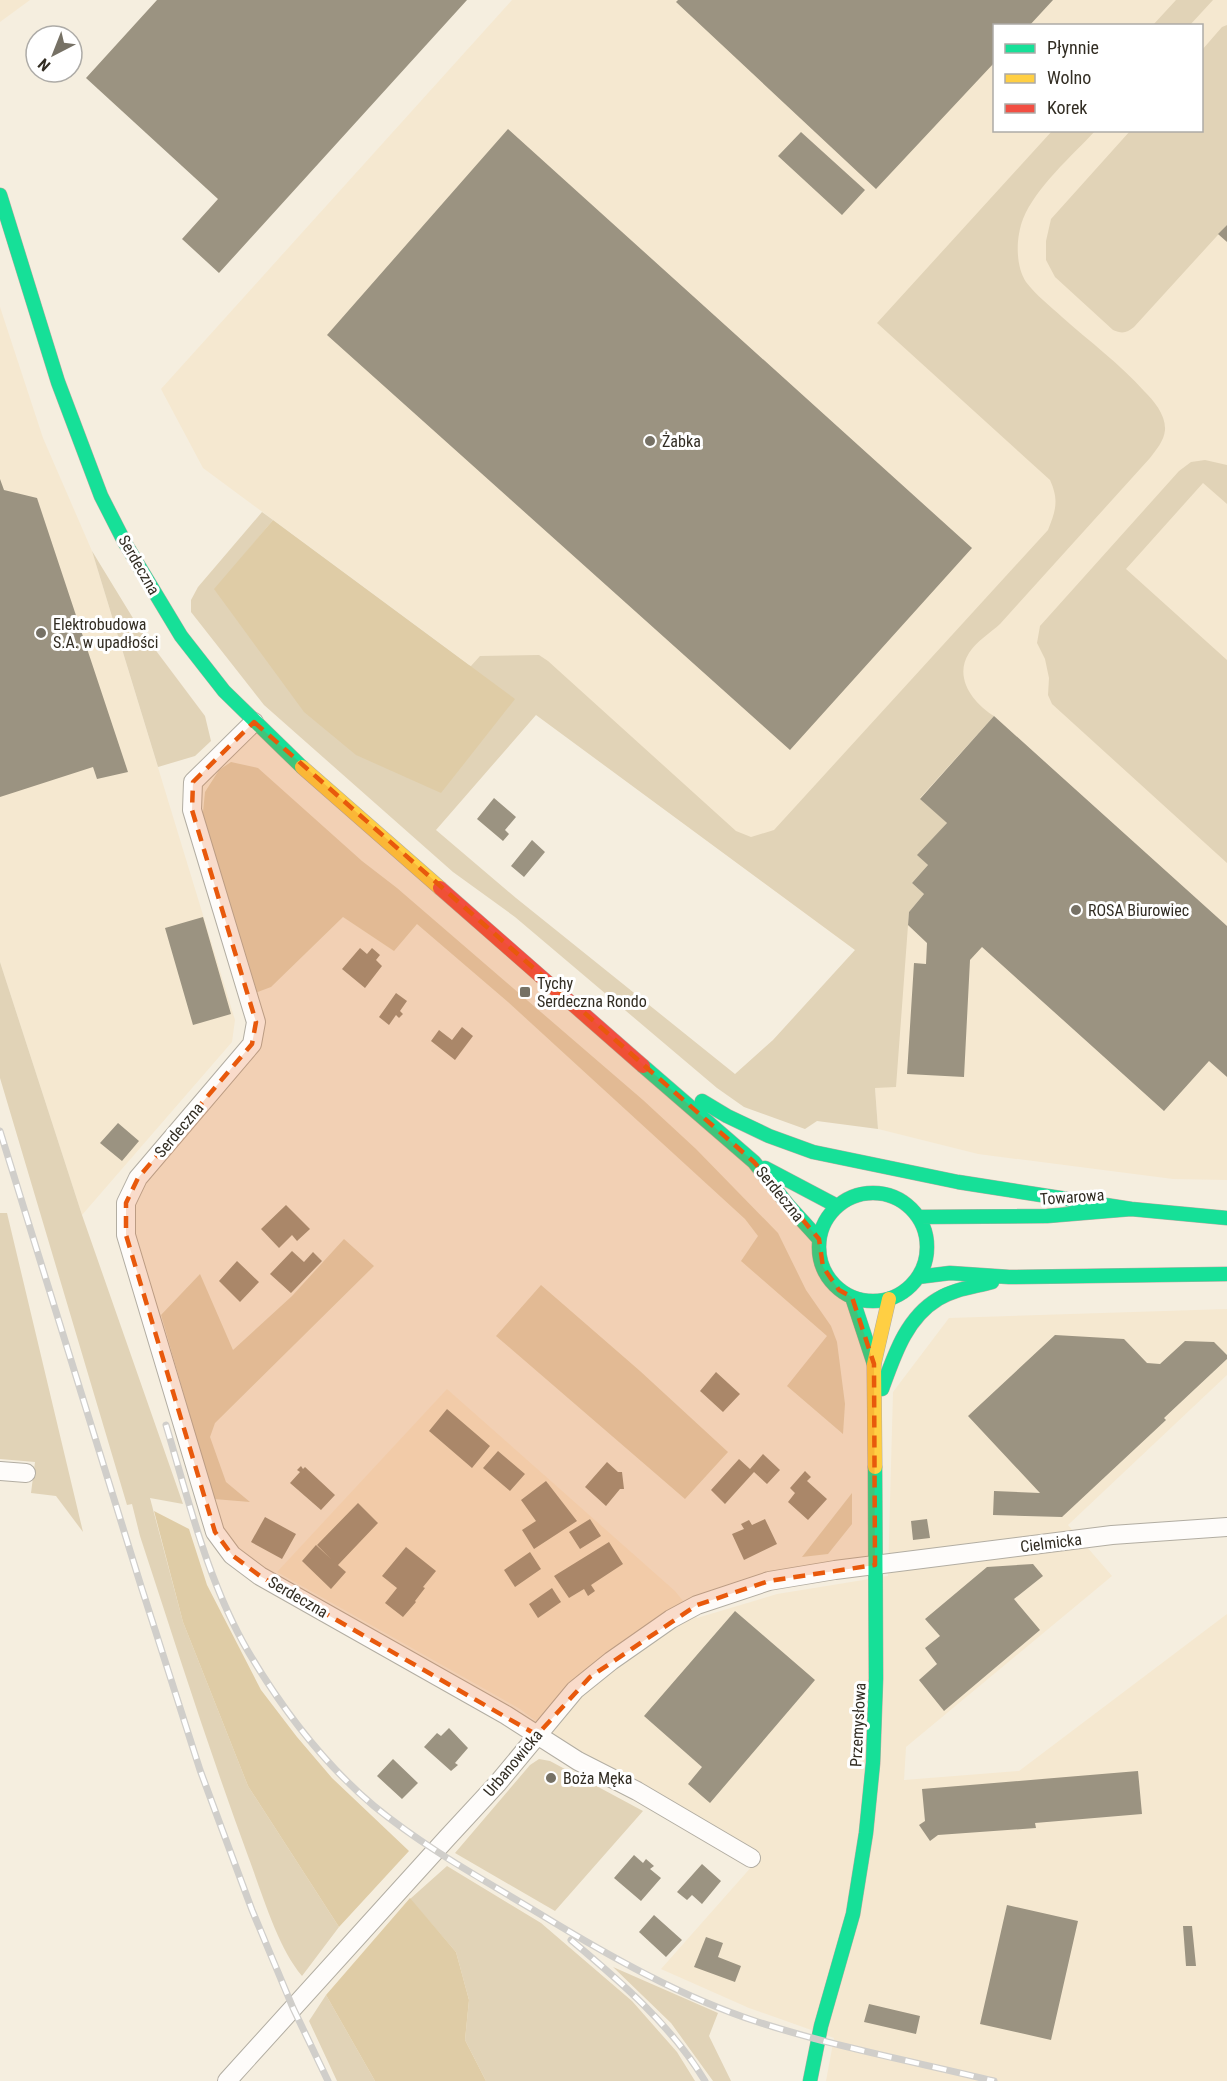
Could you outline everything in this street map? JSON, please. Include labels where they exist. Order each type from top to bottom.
[{"type":"street","name":"Serdeczna","points":[[0,195],[58,382],[101,496],[125,543],[181,636],[224,691],[254,722],[194,782],[192,810],[256,1022],[252,1044],[138,1178],[126,1203],[126,1235],[215,1532],[232,1555],[260,1576],[506,1715],[578,1761],[636,1791],[751,1858]]},
{"type":"street","points":[[254,722],[308,772],[754,1162]]},
{"type":"street","points":[[639,1062],[727,1116],[769,1136],[813,1152],[958,1182],[1131,1209]]},
{"type":"street","name":"Serdeczna","points":[[754,1162],[837,1206]]},
{"type":"street","name":"Serdeczna","points":[[754,1162],[819,1239]]},
{"type":"street","points":[[865,1193],[880,1193],[894,1197],[908,1205],[918,1217],[924,1228],[927,1253],[918,1277],[900,1294],[876,1301],[852,1297],[839,1290],[822,1267],[819,1239],[822,1227],[837,1206],[850,1197],[865,1193]]},
{"type":"street","name":"Towarowa","points":[[918,1217],[1047,1216],[1131,1209],[1227,1218]]},
{"type":"street","points":[[918,1277],[950,1273],[1009,1277],[1227,1274]]},
{"type":"street","points":[[875,1410],[898,1346],[915,1319],[936,1300],[1009,1277]]},
{"type":"street","name":"Przemysłowa","points":[[852,1297],[874,1364]]},
{"type":"street","name":"Przemysłowa","points":[[810,2081],[821,2026],[853,1914],[866,1833],[873,1763],[876,1678],[874,1364],[889,1299]]},
{"type":"street","points":[[0,1471],[26,1473]]},
{"type":"street","name":"Cielmicka","points":[[875,1565],[1112,1536],[1227,1527]]},
{"type":"street","name":"Urbanowicka","points":[[227,2081],[497,1784],[561,1705],[590,1677],[671,1619],[697,1605],[769,1581],[875,1565]]},
{"type":"highlighted area","points":[[254,722],[754,1162],[819,1239],[823,1267],[839,1290],[852,1297],[874,1364],[875,1565],[769,1581],[697,1605],[590,1677],[537,1735],[260,1576],[232,1555],[215,1532],[126,1235],[126,1203],[138,1178],[252,1044],[256,1022],[192,810],[193,782]]},
{"type":"shaded area","points":[[0,0],[30,0],[0,22]]},
{"type":"shaded area","points":[[512,0],[1227,0],[1227,1180],[1173,1179],[978,1154],[878,1129],[875,1088],[855,950],[203,468],[161,389]]},
{"type":"shaded area","points":[[1176,0],[1213,0],[1191,24],[1154,24]]},
{"type":"shaded area","points":[[1227,25],[1227,225],[1134,327],[1124,332],[1113,330],[1055,277],[1046,260],[1046,241],[1051,219],[1129,132],[1203,132],[1203,49],[1222,27]]},
{"type":"shaded area","points":[[1051,132],[1094,132],[1055,172],[1029,207],[1019,234],[1020,268],[1026,282],[1039,296],[1115,362],[1152,399],[1159,409],[1165,430],[1161,442],[1150,458],[1000,624],[979,641],[965,662],[963,672],[968,689],[979,705],[994,716],[920,798],[947,823],[918,855],[928,865],[912,883],[924,894],[909,912],[896,1087],[875,1088],[878,1129],[817,1121],[805,1129],[744,1107],[717,1088],[515,917],[453,872],[264,705],[191,612],[191,600],[198,587],[262,512],[273,520],[215,590],[471,666],[480,656],[539,655],[736,831],[751,837],[774,830],[1048,530],[1055,511],[1055,493],[1050,480],[877,323]],"holes":[[[536,715],[855,950],[773,1040],[735,1074],[516,898],[436,830]]]},
{"type":"shaded area","points":[[0,307],[43,438],[92,551],[235,1020],[232,1042],[82,1215],[0,962]]},
{"type":"shaded area","points":[[1205,460],[1227,465],[1227,504],[1203,483],[1126,569],[1227,660],[1227,863],[1052,704],[1048,695],[1049,678],[1045,659],[1037,643],[1040,626],[1179,471],[1191,462]]},
{"type":"shaded area","points":[[273,520],[515,699],[441,793],[356,755],[304,712],[214,589]]},
{"type":"shaded area","points":[[92,551],[139,628],[205,716],[211,741],[195,756],[158,767]]},
{"type":"shaded area","points":[[231,762],[258,768],[362,861],[397,888],[643,1100],[696,1149],[778,1233],[806,1290],[831,1326],[837,1342],[845,1404],[843,1434],[787,1386],[827,1336],[741,1261],[758,1236],[745,1219],[508,1002],[417,924],[394,951],[343,917],[271,987],[255,993],[202,822],[205,792],[219,770]]},
{"type":"shaded area","points":[[0,962],[82,1215],[183,1504],[150,1498],[183,1622],[248,1786],[339,1927],[302,1976],[285,1950],[265,1902],[192,1696],[140,1536],[132,1504],[127,1505],[0,1078]]},
{"type":"shaded area","points":[[0,1213],[7,1213],[83,1532],[56,1496],[31,1493],[35,1462],[0,1459]]},
{"type":"shaded area","points":[[344,1239],[374,1266],[215,1423],[210,1437],[226,1482],[250,1502],[214,1499],[161,1315],[200,1274],[233,1350],[292,1296]]},
{"type":"shaded area","points":[[541,1285],[728,1452],[685,1499],[496,1336]]},
{"type":"shaded area","points":[[1227,1309],[1227,1375],[1068,1525],[1112,1576],[906,1747],[904,1780],[1019,1771],[1227,1614],[1227,2081],[826,2081],[834,2038],[749,2008],[661,1969],[761,1856],[562,1741],[520,1709],[277,1572],[447,1389],[675,1591],[697,1618],[777,1594],[888,1576],[893,1392],[949,1318]]},
{"type":"shaded area","points":[[852,1493],[852,1524],[828,1554],[802,1557]]},
{"type":"shaded area","points":[[154,1511],[189,1529],[207,1585],[261,1690],[332,1778],[409,1851],[339,1927],[248,1786],[183,1622]]},
{"type":"shaded area","points":[[539,1759],[550,1761],[643,1811],[555,1911],[455,1853],[530,1765]]},
{"type":"shaded area","points":[[447,1866],[541,1923],[632,2001],[677,2052],[695,2081],[486,2081],[465,2040],[469,2000],[456,1952],[410,1899]]},
{"type":"shaded area","points":[[410,1898],[456,1952],[469,2000],[465,2040],[486,2081],[375,2081],[326,1995]]},
{"type":"shaded area","points":[[613,1967],[718,2013],[709,2036],[731,2081],[713,2081],[671,2023]]},
{"type":"shaded area","points":[[326,1995],[375,2081],[337,2081],[309,2021]]},
{"type":"building","points":[[157,0],[467,0],[219,273],[182,239],[218,199],[86,78]]},
{"type":"building","points":[[678,0],[1053,0],[1031,24],[993,24],[993,64],[876,189],[676,2]]},
{"type":"building","name":"Żabka","points":[[508,129],[972,548],[790,750],[327,335]]},
{"type":"building","points":[[801,132],[865,190],[842,215],[778,156]]},
{"type":"building","points":[[1227,225],[1227,242],[1218,234]]},
{"type":"building","name":"Elektrobudowa S.A. w upadłości","points":[[0,479],[4,490],[37,498],[128,772],[97,779],[93,767],[0,797]]},
{"type":"building","name":"ROSA Biurowiec","points":[[994,716],[1227,926],[1227,1077],[1209,1061],[1164,1111],[982,947],[970,960],[964,1077],[907,1074],[914,963],[926,964],[927,943],[908,925],[909,912],[924,894],[912,883],[928,865],[917,855],[947,823],[920,799]]},
{"type":"building","points":[[494,798],[516,817],[505,830],[509,834],[503,841],[477,819]]},
{"type":"building","points":[[532,840],[545,852],[524,877],[511,866]]},
{"type":"building","points":[[203,917],[231,1014],[193,1025],[165,928]]},
{"type":"building","points":[[360,948],[367,954],[372,948],[380,955],[376,960],[382,966],[365,988],[342,969]]},
{"type":"building","points":[[396,993],[407,1001],[400,1011],[403,1014],[399,1018],[396,1015],[389,1025],[379,1017]]},
{"type":"building","points":[[462,1027],[473,1036],[455,1060],[431,1041],[439,1030],[452,1040]]},
{"type":"building","points":[[118,1123],[139,1141],[122,1161],[100,1143]]},
{"type":"building","points":[[286,1205],[310,1229],[297,1241],[292,1235],[279,1248],[261,1229]]},
{"type":"building","points":[[292,1251],[304,1262],[313,1252],[322,1261],[291,1293],[270,1274]]},
{"type":"building","points":[[237,1261],[259,1282],[240,1302],[219,1281]]},
{"type":"building","points":[[1055,1335],[1124,1339],[1147,1363],[1160,1364],[1185,1341],[1214,1342],[1227,1355],[1227,1359],[1164,1418],[1166,1420],[1062,1517],[993,1515],[994,1491],[1040,1493],[968,1416]]},
{"type":"building","points":[[716,1372],[740,1394],[723,1412],[700,1391]]},
{"type":"building","points":[[447,1409],[490,1446],[472,1468],[429,1431]]},
{"type":"building","points":[[498,1451],[525,1474],[510,1491],[483,1468]]},
{"type":"building","points":[[763,1454],[780,1470],[767,1484],[754,1472],[725,1504],[711,1490],[739,1459],[750,1469]]},
{"type":"building","points":[[607,1462],[618,1472],[622,1472],[624,1489],[620,1489],[606,1506],[585,1487]]},
{"type":"building","points":[[301,1466],[303,1469],[305,1467],[335,1495],[321,1510],[290,1483],[300,1472],[297,1470]]},
{"type":"building","points":[[805,1471],[811,1477],[807,1481],[827,1499],[808,1520],[788,1502],[795,1493],[790,1488]]},
{"type":"building","points":[[546,1481],[577,1521],[534,1549],[522,1530],[536,1521],[521,1500]]},
{"type":"building","points":[[358,1503],[378,1523],[338,1565],[346,1572],[331,1589],[302,1561],[316,1545],[331,1559],[317,1545]]},
{"type":"building","points":[[265,1517],[296,1534],[282,1559],[251,1542]]},
{"type":"building","points":[[590,1519],[601,1536],[580,1549],[569,1532]]},
{"type":"building","points":[[765,1519],[777,1544],[744,1560],[732,1534],[744,1529],[741,1524],[749,1520],[752,1525]]},
{"type":"building","points":[[927,1519],[930,1538],[913,1540],[911,1521]]},
{"type":"building","points":[[609,1542],[623,1564],[591,1585],[595,1591],[588,1596],[584,1589],[569,1598],[554,1576]]},
{"type":"building","points":[[406,1547],[436,1571],[423,1587],[425,1588],[416,1602],[403,1617],[385,1603],[397,1588],[382,1576]]},
{"type":"building","points":[[530,1552],[541,1569],[515,1587],[504,1570]]},
{"type":"building","points":[[1033,1564],[1043,1576],[1014,1599],[1040,1630],[944,1711],[919,1680],[937,1664],[925,1648],[940,1636],[925,1619],[987,1567]]},
{"type":"building","points":[[552,1588],[561,1602],[538,1618],[529,1604]]},
{"type":"building","points":[[735,1611],[815,1680],[710,1803],[688,1784],[702,1767],[644,1716]]},
{"type":"building","points":[[449,1728],[468,1748],[455,1763],[458,1765],[451,1771],[424,1747],[437,1733],[441,1736]]},
{"type":"building","points":[[393,1759],[418,1783],[402,1799],[377,1776]]},
{"type":"building","points":[[1138,1771],[1142,1814],[1035,1823],[1036,1828],[938,1835],[930,1841],[919,1825],[925,1821],[922,1789]]},
{"type":"building","points":[[634,1855],[643,1863],[646,1859],[654,1866],[650,1869],[661,1878],[641,1901],[614,1878]]},
{"type":"building","points":[[702,1864],[721,1881],[702,1904],[692,1895],[687,1900],[677,1892]]},
{"type":"building","points":[[1007,1905],[1078,1921],[1051,2040],[980,2024]]},
{"type":"building","points":[[654,1915],[682,1940],[666,1957],[639,1932]]},
{"type":"building","points":[[1183,1926],[1192,1926],[1196,1966],[1186,1966]]},
{"type":"building","points":[[706,1937],[723,1943],[718,1957],[741,1966],[735,1982],[694,1967]]},
{"type":"building","points":[[869,2004],[920,2016],[916,2034],[864,2022]]},
{"type":"railway","points":[[0,1131],[200,1770],[252,1910],[293,2008],[328,2081]]},
{"type":"railway","points":[[166,1425],[211,1570],[222,1599],[249,1653],[290,1715],[321,1754],[374,1806],[434,1850],[476,1876],[566,1930],[673,1988],[729,2012],[816,2039],[994,2081]]},
{"type":"railway","points":[[571,1940],[644,2005],[677,2041],[705,2081]]},
{"type":"traffic: fast","points":[[0,195],[58,382],[101,496],[125,543],[181,636],[224,691],[302,767]]},
{"type":"traffic: fast","points":[[643,1066],[754,1162],[819,1239]]},
{"type":"traffic: fast","points":[[702,1101],[769,1136],[813,1152],[958,1182],[1131,1209]]},
{"type":"traffic: fast","points":[[765,1168],[837,1206]]},
{"type":"traffic: fast","points":[[873,1193],[894,1197],[911,1209],[923,1226],[927,1247],[923,1268],[911,1285],[894,1297],[873,1301],[852,1297],[835,1285],[823,1268],[819,1247],[823,1226],[835,1209],[852,1197],[873,1193]]},
{"type":"traffic: fast","points":[[918,1217],[1047,1216],[1131,1209],[1227,1218]]},
{"type":"traffic: fast","points":[[918,1277],[950,1273],[1009,1277],[1227,1274]]},
{"type":"traffic: fast","points":[[882,1389],[902,1339],[917,1316],[938,1299],[951,1293],[992,1282]]},
{"type":"traffic: fast","points":[[852,1297],[874,1364]]},
{"type":"traffic: fast","points":[[810,2081],[821,2026],[853,1914],[866,1833],[873,1763],[876,1678],[875,1467]]},
{"type":"traffic: slow","points":[[302,767],[440,888]]},
{"type":"traffic: slow","points":[[875,1467],[874,1364],[889,1299]]},
{"type":"traffic: jam","points":[[440,888],[643,1066]]},
{"type":"place","name":"Żabka","points":[[650,441]]},
{"type":"place","name":"Elektrobudowa S.A. w upadłości","points":[[41,633]]},
{"type":"place","name":"ROSA Biurowiec","points":[[1076,910]]},
{"type":"place","name":"Tychy Serdeczna Rondo","points":[[525,992]]},
{"type":"place","name":"Boża Męka","points":[[551,1778]]}]
